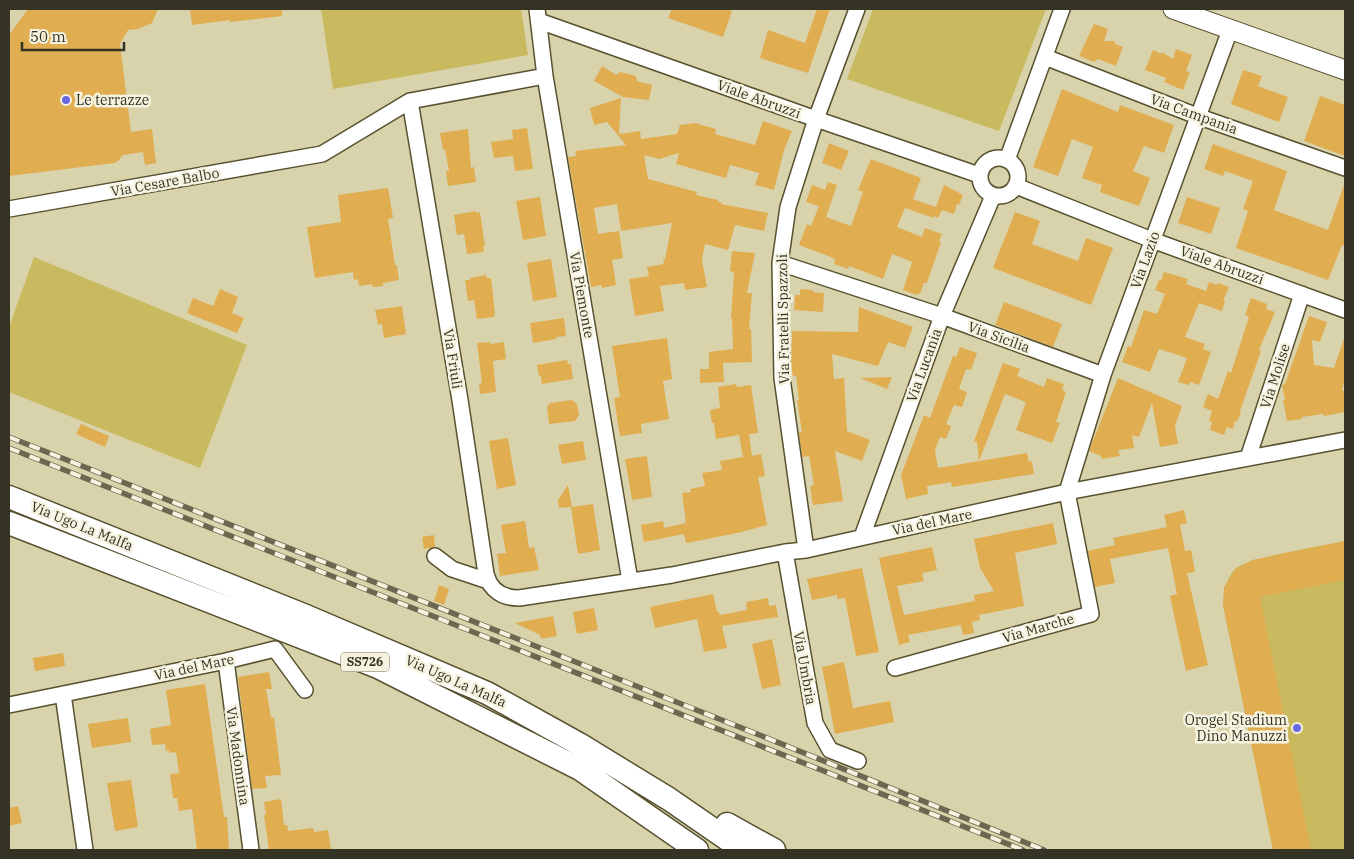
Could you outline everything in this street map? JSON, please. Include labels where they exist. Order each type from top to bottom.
[{"type":"highway","name":"Via Ugo La Malfa","points":[[9,497],[306,616],[487,693],[580,744],[669,799],[743,850]]},
{"type":"highway","name":"Via Ugo La Malfa","points":[[9,523],[378,667],[580,769],[698,850]]},
{"type":"highway","points":[[669,799],[720,820],[774,850]]},
{"type":"main road","points":[[1173,9],[1345,70]]},
{"type":"street","name":"Via Fratelli Spazzoli","points":[[806,550],[782,378],[780,263],[788,208],[816,119],[856,9]]},
{"type":"street","points":[[1007,160],[1062,9]]},
{"type":"street","name":"Viale Abruzzi","points":[[538,15],[816,119],[979,175]]},
{"type":"street","name":"Via Piemonte","points":[[538,15],[545,76],[630,581]]},
{"type":"street","name":"Via Lazio","points":[[1067,492],[1103,375],[1230,30]]},
{"type":"street","name":"Via Campania","points":[[1045,57],[1197,116],[1345,168]]},
{"type":"street","points":[[410,101],[545,76]]},
{"type":"street","name":"Via Cesare Balbo","points":[[9,209],[322,154],[410,101]]},
{"type":"street","name":"Via Friuli","points":[[410,101],[488,581]]},
{"type":"street","points":[[995,158],[1007,160],[1016,168],[1018,180],[1016,186],[1003,196],[993,196],[982,188],[979,175],[984,164],[989,160],[995,158]]},
{"type":"street","name":"Viale Abruzzi","points":[[1016,186],[1152,240],[1345,310]]},
{"type":"street","name":"Via Lucania","points":[[862,537],[942,316],[993,196]]},
{"type":"street","name":"Via Sicilia","points":[[780,263],[942,316],[1103,375]]},
{"type":"street","name":"Via Molise","points":[[1248,458],[1302,294]]},
{"type":"street","name":"Via del Mare","points":[[488,581],[500,595],[510,601],[672,575],[785,552],[806,550],[1067,492],[1345,440]]},
{"type":"street","name":"Via Marche","points":[[896,668],[1091,614],[1067,492]]},
{"type":"street","name":"Via Umbria","points":[[785,552],[815,723],[830,750],[858,761]]},
{"type":"street","points":[[435,556],[452,568],[488,581]]},
{"type":"street","name":"Via del Mare","points":[[9,704],[226,661],[275,649],[305,690]]},
{"type":"street","name":"Via Madonnina","points":[[226,661],[251,850]]},
{"type":"street","points":[[63,694],[85,850]]},
{"type":"shaded area","points":[[321,9],[521,9],[528,55],[333,89]]},
{"type":"shaded area","points":[[873,9],[1046,9],[999,131],[847,79]]},
{"type":"shaded area","points":[[34,257],[247,345],[200,468],[9,392],[9,327]]},
{"type":"shaded area","name":"Orogel Stadium Dino Manuzzi","points":[[1345,541],[1345,850],[1273,850],[1223,605],[1226,586],[1229,577],[1235,569],[1255,560]]},
{"type":"building","points":[[28,9],[158,9],[152,23],[138,29],[128,30],[120,44],[131,132],[152,129],[156,163],[145,165],[143,152],[123,155],[114,163],[9,176],[9,35]]},
{"type":"building","points":[[190,9],[282,9],[282,16],[192,25]]},
{"type":"building","points":[[672,9],[725,9],[732,11],[723,37],[668,18]]},
{"type":"building","points":[[817,9],[830,9],[808,73],[760,58],[768,30],[805,43]]},
{"type":"building","points":[[1094,24],[1108,29],[1104,41],[1115,41],[1115,44],[1123,47],[1116,66],[1098,59],[1094,62],[1079,56]]},
{"type":"building","points":[[1176,49],[1192,55],[1186,71],[1190,72],[1183,90],[1164,82],[1166,78],[1145,70],[1153,50],[1162,54],[1162,52],[1173,59]]},
{"type":"building","points":[[602,66],[616,75],[620,72],[636,76],[637,81],[652,85],[649,100],[623,97],[594,81]]},
{"type":"building","points":[[1243,70],[1262,76],[1258,86],[1288,97],[1279,122],[1231,104]]},
{"type":"building","points":[[1062,89],[1118,112],[1120,105],[1174,125],[1164,153],[1144,146],[1133,171],[1150,178],[1139,206],[1100,192],[1102,185],[1082,178],[1093,147],[1072,139],[1058,176],[1033,167]]},
{"type":"building","points":[[1320,96],[1345,105],[1345,156],[1304,141]]},
{"type":"building","points":[[621,98],[619,134],[640,131],[641,139],[677,134],[680,125],[695,123],[716,129],[715,134],[755,145],[763,121],[792,131],[784,150],[774,190],[755,185],[759,173],[730,165],[726,178],[676,164],[679,153],[659,159],[644,155],[648,179],[697,192],[696,195],[718,200],[718,202],[722,202],[721,204],[768,213],[764,231],[735,225],[728,250],[705,244],[702,260],[707,287],[685,290],[684,283],[660,286],[664,311],[635,316],[629,279],[649,276],[647,267],[664,264],[663,260],[665,259],[672,223],[621,231],[617,204],[594,208],[598,234],[619,231],[623,258],[612,260],[616,285],[602,288],[601,285],[591,287],[568,157],[576,156],[575,151],[626,145],[607,122],[594,125],[590,108]]},
{"type":"building","points":[[527,128],[533,169],[515,171],[513,156],[494,158],[491,142],[513,139],[512,130]]},
{"type":"building","points":[[468,129],[471,168],[474,167],[476,182],[448,186],[446,171],[449,171],[440,133]]},
{"type":"building","points":[[829,143],[849,151],[841,170],[822,163]]},
{"type":"building","points":[[1213,144],[1287,171],[1274,210],[1328,230],[1345,186],[1345,246],[1342,245],[1328,280],[1236,248],[1248,211],[1243,209],[1253,181],[1225,171],[1223,176],[1204,169]]},
{"type":"building","points":[[871,159],[921,178],[913,199],[936,207],[944,185],[963,195],[959,205],[957,204],[954,214],[942,210],[938,218],[905,208],[897,227],[922,237],[925,228],[942,234],[927,283],[924,283],[920,294],[918,293],[917,295],[903,290],[912,262],[892,254],[883,279],[849,266],[848,269],[834,264],[835,260],[831,257],[799,245],[807,224],[811,226],[819,206],[806,202],[812,185],[825,190],[828,182],[837,185],[826,217],[851,226],[863,192],[858,190]]},
{"type":"building","points":[[388,188],[393,218],[388,219],[399,280],[383,283],[383,286],[373,287],[372,284],[359,286],[358,279],[354,280],[353,272],[315,278],[307,227],[341,222],[338,195]]},
{"type":"building","points":[[540,197],[546,236],[523,240],[516,201]]},
{"type":"building","points":[[1187,197],[1220,208],[1211,234],[1178,223]]},
{"type":"building","points":[[476,211],[477,213],[480,212],[485,246],[483,246],[484,252],[467,254],[464,234],[457,235],[454,215]]},
{"type":"building","points":[[1015,212],[1040,221],[1032,244],[1078,261],[1086,238],[1113,248],[1091,305],[993,268]]},
{"type":"building","points":[[732,251],[755,253],[747,293],[752,293],[749,329],[751,329],[752,362],[723,363],[724,382],[700,383],[700,369],[709,369],[709,352],[733,349],[731,318],[734,272],[730,271]]},
{"type":"building","points":[[551,259],[557,297],[533,301],[527,263]]},
{"type":"building","points":[[1164,272],[1188,279],[1186,284],[1206,291],[1209,282],[1229,287],[1223,301],[1225,301],[1222,311],[1199,303],[1185,337],[1205,344],[1203,349],[1211,352],[1199,385],[1190,382],[1189,385],[1178,382],[1187,358],[1159,349],[1150,372],[1122,362],[1128,346],[1131,347],[1144,310],[1157,314],[1165,294],[1155,290]]},
{"type":"building","points":[[486,275],[487,278],[491,278],[495,313],[494,317],[477,319],[474,300],[468,301],[465,280]]},
{"type":"building","points":[[220,289],[238,297],[232,313],[244,318],[237,333],[187,313],[193,298],[213,306]]},
{"type":"building","points":[[800,289],[824,293],[823,312],[794,310],[795,295],[800,295]]},
{"type":"building","points":[[1251,298],[1267,304],[1266,309],[1275,312],[1259,350],[1261,351],[1237,422],[1235,421],[1233,429],[1227,427],[1224,435],[1210,430],[1212,422],[1209,421],[1212,411],[1203,407],[1208,394],[1218,399],[1228,371],[1231,373],[1249,317],[1245,315]]},
{"type":"building","points":[[1004,302],[1062,324],[1053,347],[995,325]]},
{"type":"building","points":[[402,306],[406,334],[384,338],[382,324],[378,325],[375,310]]},
{"type":"building","points":[[859,307],[913,327],[905,348],[888,342],[878,366],[832,354],[834,379],[844,378],[847,431],[870,440],[862,461],[835,451],[843,501],[813,505],[810,486],[814,485],[809,456],[802,457],[799,433],[802,432],[797,400],[799,400],[796,376],[793,376],[791,367],[792,331],[858,332]]},
{"type":"building","points":[[1309,316],[1327,322],[1320,342],[1312,340],[1314,365],[1334,368],[1345,340],[1345,376],[1342,391],[1345,391],[1345,412],[1324,416],[1323,414],[1302,417],[1302,419],[1287,421],[1282,385],[1285,384]]},
{"type":"building","points":[[564,318],[566,336],[533,343],[530,323]]},
{"type":"building","points":[[667,338],[672,379],[663,381],[669,419],[641,424],[642,433],[620,436],[614,398],[620,397],[612,346]]},
{"type":"building","points":[[490,342],[490,344],[504,342],[506,359],[493,361],[496,392],[480,394],[479,384],[482,383],[477,343]]},
{"type":"building","points":[[960,347],[977,353],[971,370],[966,369],[959,389],[967,392],[962,407],[954,405],[946,424],[951,426],[946,439],[940,437],[935,450],[938,468],[1027,453],[1029,462],[1032,461],[1034,474],[952,487],[951,482],[927,486],[928,494],[906,499],[901,475],[924,415],[930,418],[953,356],[956,357]]},
{"type":"building","points":[[567,360],[568,364],[571,364],[573,379],[542,384],[537,365]]},
{"type":"building","points":[[1003,363],[1020,369],[1017,376],[1044,387],[1047,378],[1064,384],[1062,390],[1066,392],[1056,422],[1060,423],[1052,443],[1016,430],[1026,402],[1005,394],[979,461],[977,442],[974,441]]},
{"type":"building","points":[[892,377],[887,389],[860,378]]},
{"type":"building","points":[[1118,378],[1182,406],[1175,426],[1178,444],[1160,447],[1152,403],[1139,437],[1132,435],[1134,448],[1118,450],[1120,456],[1102,459],[1101,456],[1089,451]]},
{"type":"building","points":[[736,384],[737,387],[751,385],[758,433],[749,434],[752,456],[761,454],[765,476],[758,477],[767,525],[686,543],[684,534],[644,542],[641,525],[663,521],[664,528],[686,523],[682,493],[691,492],[690,489],[705,486],[702,473],[722,470],[720,461],[743,457],[739,435],[716,439],[710,410],[720,408],[718,387]]},
{"type":"building","points":[[572,400],[577,404],[579,415],[575,421],[549,424],[547,407],[550,403]]},
{"type":"building","points":[[81,424],[109,436],[105,447],[76,434]]},
{"type":"building","points":[[508,438],[516,485],[497,489],[489,441]]},
{"type":"building","points":[[583,441],[586,460],[562,464],[558,445]]},
{"type":"building","points":[[647,456],[652,497],[632,500],[625,459]]},
{"type":"building","points":[[568,485],[572,507],[593,504],[600,550],[578,554],[571,507],[559,508],[558,500]]},
{"type":"building","points":[[1184,510],[1187,523],[1180,525],[1185,551],[1191,550],[1195,572],[1187,573],[1208,665],[1186,671],[1170,596],[1177,594],[1168,548],[1110,559],[1115,583],[1095,587],[1088,551],[1115,545],[1113,538],[1167,527],[1164,515]]},
{"type":"building","points":[[525,521],[529,548],[534,547],[539,570],[500,576],[497,554],[506,553],[501,525]]},
{"type":"building","points":[[1053,523],[1057,544],[1015,553],[1024,606],[979,615],[980,620],[972,622],[974,633],[963,635],[961,625],[908,635],[910,642],[899,645],[879,558],[932,547],[937,570],[922,573],[924,581],[897,586],[904,615],[975,601],[974,595],[994,591],[980,568],[974,539]]},
{"type":"building","points":[[434,535],[435,547],[424,549],[422,537]]},
{"type":"building","points":[[1345,541],[1345,580],[1260,597],[1311,850],[1273,850],[1223,605],[1224,587],[1236,569],[1252,560]]},
{"type":"building","points":[[862,568],[879,652],[856,656],[845,598],[837,599],[837,595],[812,600],[807,579]]},
{"type":"building","points":[[439,585],[449,589],[444,605],[434,601]]},
{"type":"building","points":[[713,594],[717,612],[720,615],[747,610],[746,602],[768,598],[769,606],[776,605],[778,617],[722,626],[727,648],[704,652],[697,619],[655,628],[650,607]]},
{"type":"building","points":[[594,608],[598,630],[577,634],[573,612]]},
{"type":"building","points":[[553,616],[557,636],[541,639],[540,635],[515,623]]},
{"type":"building","points":[[772,639],[781,685],[762,689],[752,644]]},
{"type":"building","points":[[63,653],[65,666],[35,671],[33,658]]},
{"type":"building","points":[[844,662],[853,708],[890,701],[894,722],[835,734],[822,667]]},
{"type":"building","points":[[269,672],[272,689],[266,689],[271,718],[274,717],[281,775],[265,776],[267,788],[252,789],[238,677]]},
{"type":"building","points":[[205,684],[224,817],[227,817],[229,850],[197,850],[192,809],[179,811],[177,798],[173,798],[170,774],[179,773],[176,752],[169,753],[169,750],[166,751],[165,744],[152,745],[150,729],[171,725],[166,690]]},
{"type":"building","points":[[128,718],[131,742],[92,748],[88,724]]},
{"type":"building","points":[[131,780],[138,827],[115,831],[107,783]]},
{"type":"building","points":[[281,799],[284,825],[287,825],[288,831],[313,828],[314,832],[328,830],[331,850],[269,850],[264,802]]},
{"type":"building","points":[[18,806],[22,823],[9,826],[9,808]]},
{"type":"railway","points":[[9,437],[1044,850]]},
{"type":"railway","points":[[9,448],[1023,850]]},
{"type":"place","name":"Le terrazze","points":[[66,100]]},
{"type":"place","name":"Orogel Stadium Dino Manuzzi","points":[[1297,728]]}]
